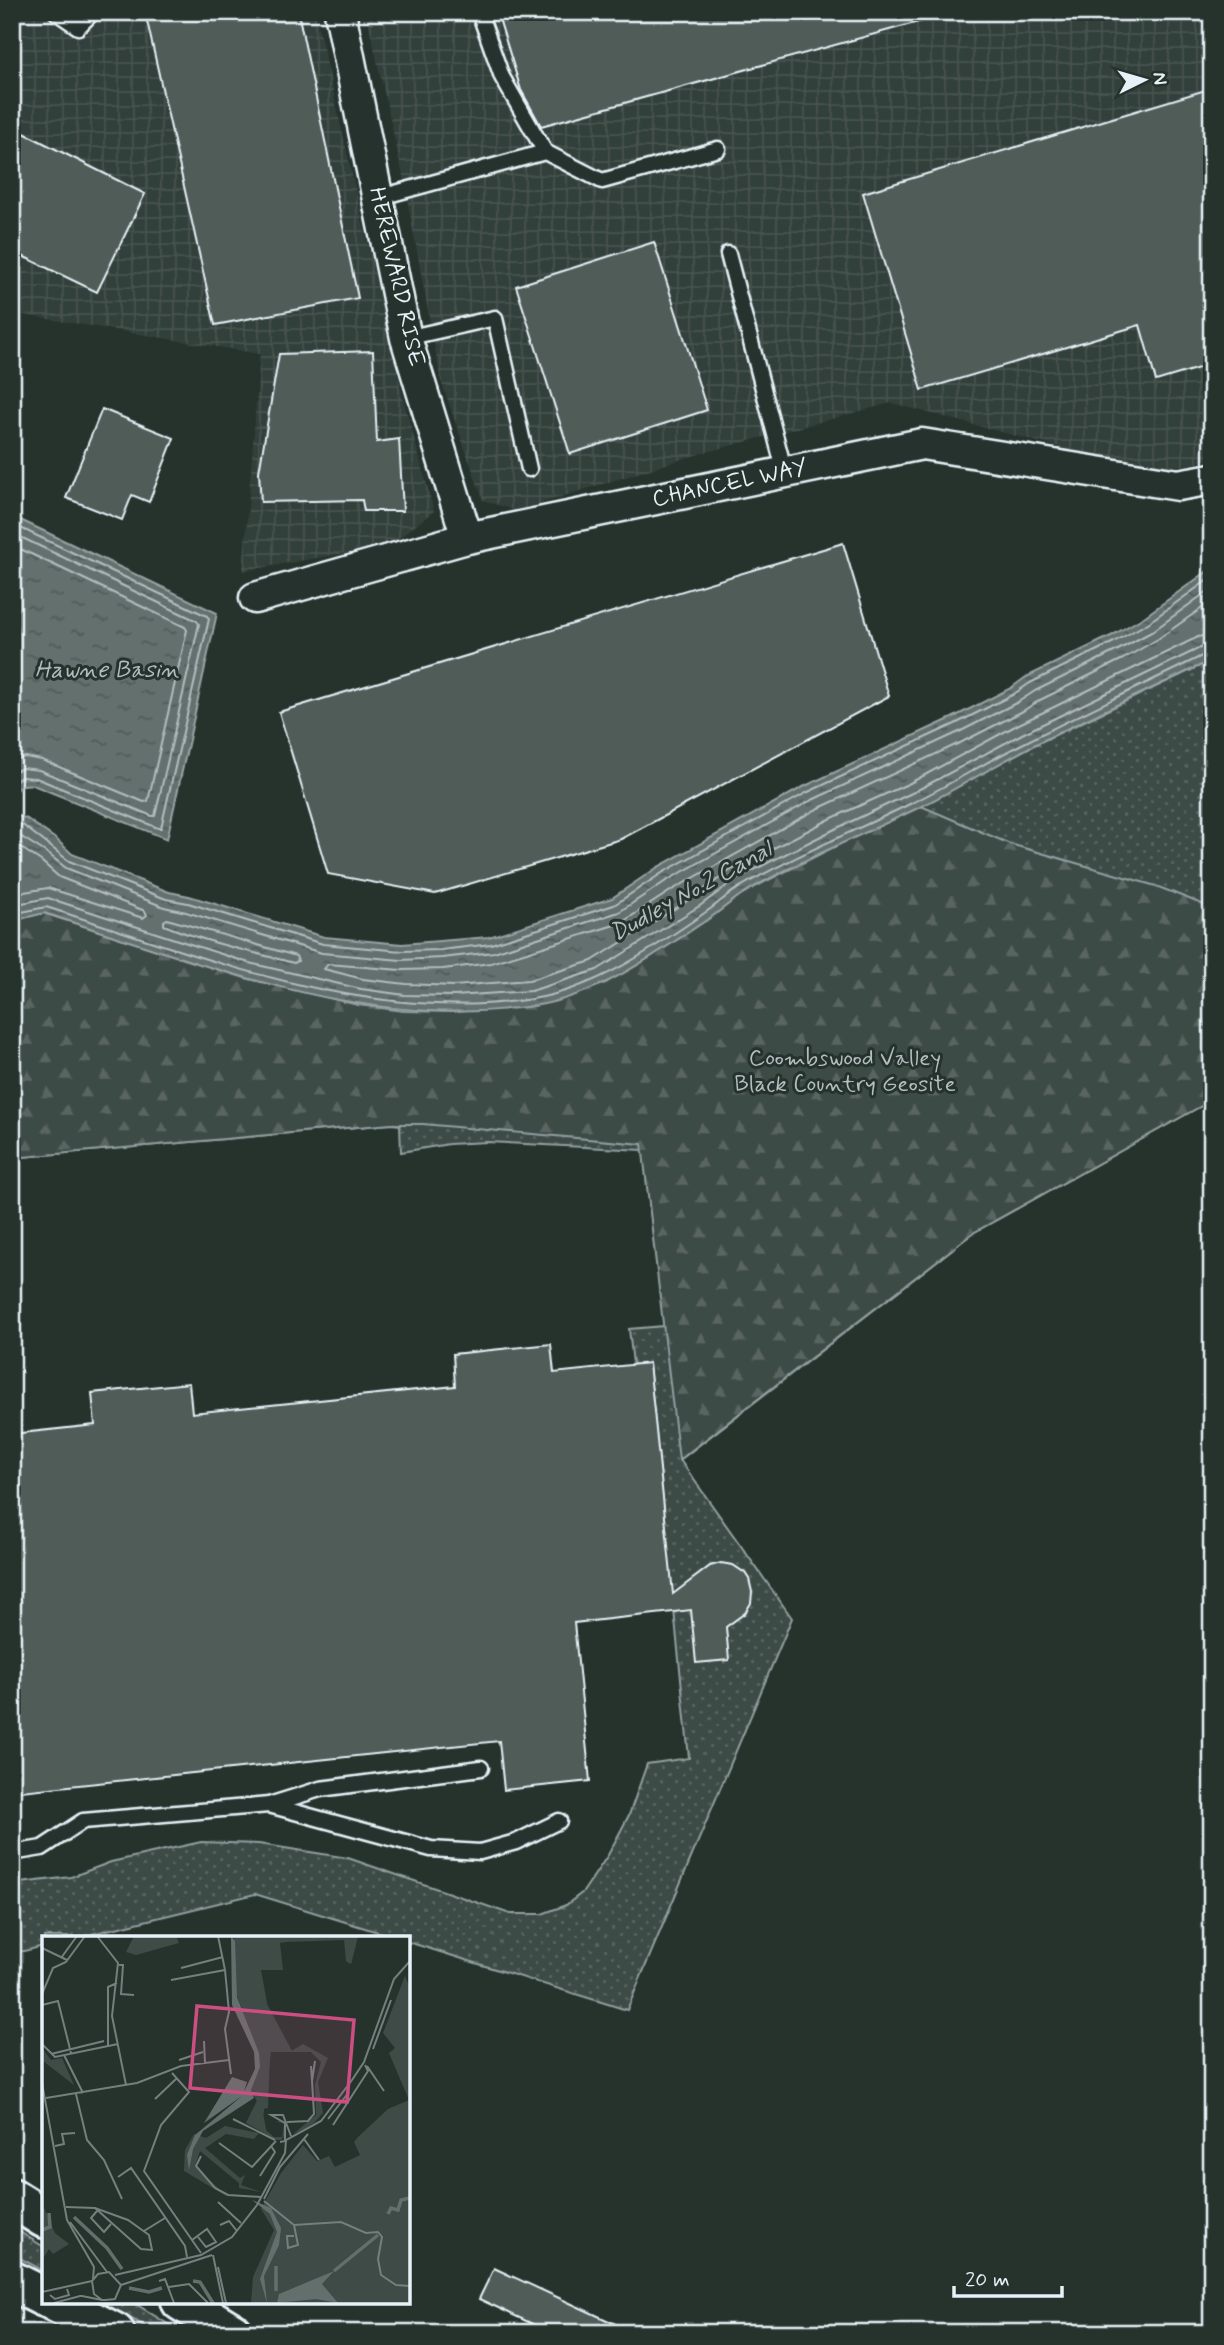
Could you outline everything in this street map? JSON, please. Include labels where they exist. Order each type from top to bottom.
[{"type":"highway","points":[[12,2198],[42,2217]]},
{"type":"highway","points":[[12,2281],[42,2296]]},
{"type":"highway","points":[[57,2303],[115,2333]]},
{"type":"highway","points":[[184,2303],[233,2333]]},
{"type":"street","name":"HEREWARD RISE","points":[[340,12],[406,338],[467,538]]},
{"type":"street","name":"CHANCEL WAY","points":[[255,598],[467,538],[922,444],[1178,485],[1212,479]]},
{"type":"lane","points":[[56,12],[79,27],[93,12]]},
{"type":"lane","points":[[479,12],[502,77],[545,152],[602,181],[718,149]]},
{"type":"lane","points":[[377,198],[545,152]]},
{"type":"lane","points":[[728,254],[785,473]]},
{"type":"lane","points":[[406,338],[495,318],[529,469]]},
{"type":"lane","points":[[12,1853],[43,1848],[83,1821],[269,1805],[320,1788],[481,1769]]},
{"type":"lane","points":[[269,1805],[431,1849],[480,1852],[516,1842],[559,1821]]},
{"type":"shaded area","points":[[12,12],[315,12],[403,398],[434,511],[390,545],[243,571],[260,354],[12,313]]},
{"type":"shaded area","points":[[366,12],[1212,12],[1212,460],[1168,468],[1070,450],[891,403],[692,456],[516,511],[483,500],[441,381],[403,176]]},
{"type":"green space","name":"Coombswood Valley Black Country Geosite","points":[[1212,660],[1212,1100],[973,1233],[680,1460],[792,1618],[627,2010],[410,1943],[410,1936],[391,1936],[255,1894],[83,1936],[42,1936],[42,1946],[12,1954],[12,1884],[71,1877],[111,1862],[201,1842],[259,1844],[348,1858],[510,1914],[542,1914],[566,1905],[583,1892],[608,1855],[629,1815],[647,1764],[689,1758],[649,1364],[633,1364],[629,1329],[664,1326],[643,1150],[487,1142],[449,1144],[401,1152],[400,1125],[391,1124],[12,1158],[12,921],[105,933],[297,991],[842,843],[921,806],[1028,748]]},
{"type":"green space","name":"Coombswood Valley Black Country Geosite","points":[[921,806],[1010,844],[1156,886],[1212,908],[1212,1100],[973,1233],[679,1460],[642,1144],[423,1124],[391,1124],[12,1158],[12,921],[43,913],[245,978],[358,1005],[404,1011],[454,1012],[533,1006],[604,984],[710,918],[743,893]]},
{"type":"green space","points":[[12,2227],[42,2246],[42,2270],[12,2254]]},
{"type":"green space","points":[[103,2303],[134,2303],[182,2333],[157,2333]]},
{"type":"water","name":"Hawne Basin","points":[[12,516],[217,613],[167,839],[33,785],[20,787],[12,799]]},
{"type":"water","name":"Dudley No.2 Canal","points":[[1212,568],[1212,660],[1028,748],[922,806],[788,869],[740,896],[625,972],[603,984],[557,1001],[470,1012],[408,1009],[346,1001],[284,988],[224,971],[44,913],[12,921],[12,800],[13,814],[27,819],[72,854],[169,892],[324,937],[402,944],[489,937],[612,898],[658,867],[803,787],[952,718],[1011,688],[1026,677],[1111,636],[1144,617]]},
{"type":"building","points":[[145,12],[298,12],[358,298],[215,325]]},
{"type":"building","points":[[497,12],[921,12],[922,21],[541,126],[521,90]]},
{"type":"building","points":[[1212,88],[1212,364],[1156,381],[1140,325],[922,390],[863,193]]},
{"type":"building","points":[[12,127],[145,194],[97,292],[12,251]]},
{"type":"building","points":[[654,242],[707,410],[570,454],[516,286]]},
{"type":"building","points":[[373,351],[377,442],[399,439],[403,511],[364,511],[362,500],[261,502],[259,472],[279,354]]},
{"type":"building","points":[[102,409],[174,438],[149,502],[132,495],[122,520],[66,498]]},
{"type":"building","points":[[843,543],[889,696],[621,839],[435,894],[328,874],[279,712]]},
{"type":"building","points":[[551,1344],[554,1373],[649,1363],[673,1594],[710,1566],[721,1563],[733,1565],[745,1573],[752,1592],[751,1603],[745,1613],[726,1627],[729,1660],[696,1663],[691,1610],[574,1623],[590,1781],[504,1790],[499,1741],[12,1792],[12,1434],[95,1425],[92,1393],[189,1383],[192,1413],[455,1386],[453,1354]]},
{"type":"building","points":[[494,2268],[635,2333],[552,2333],[479,2299]]}]
